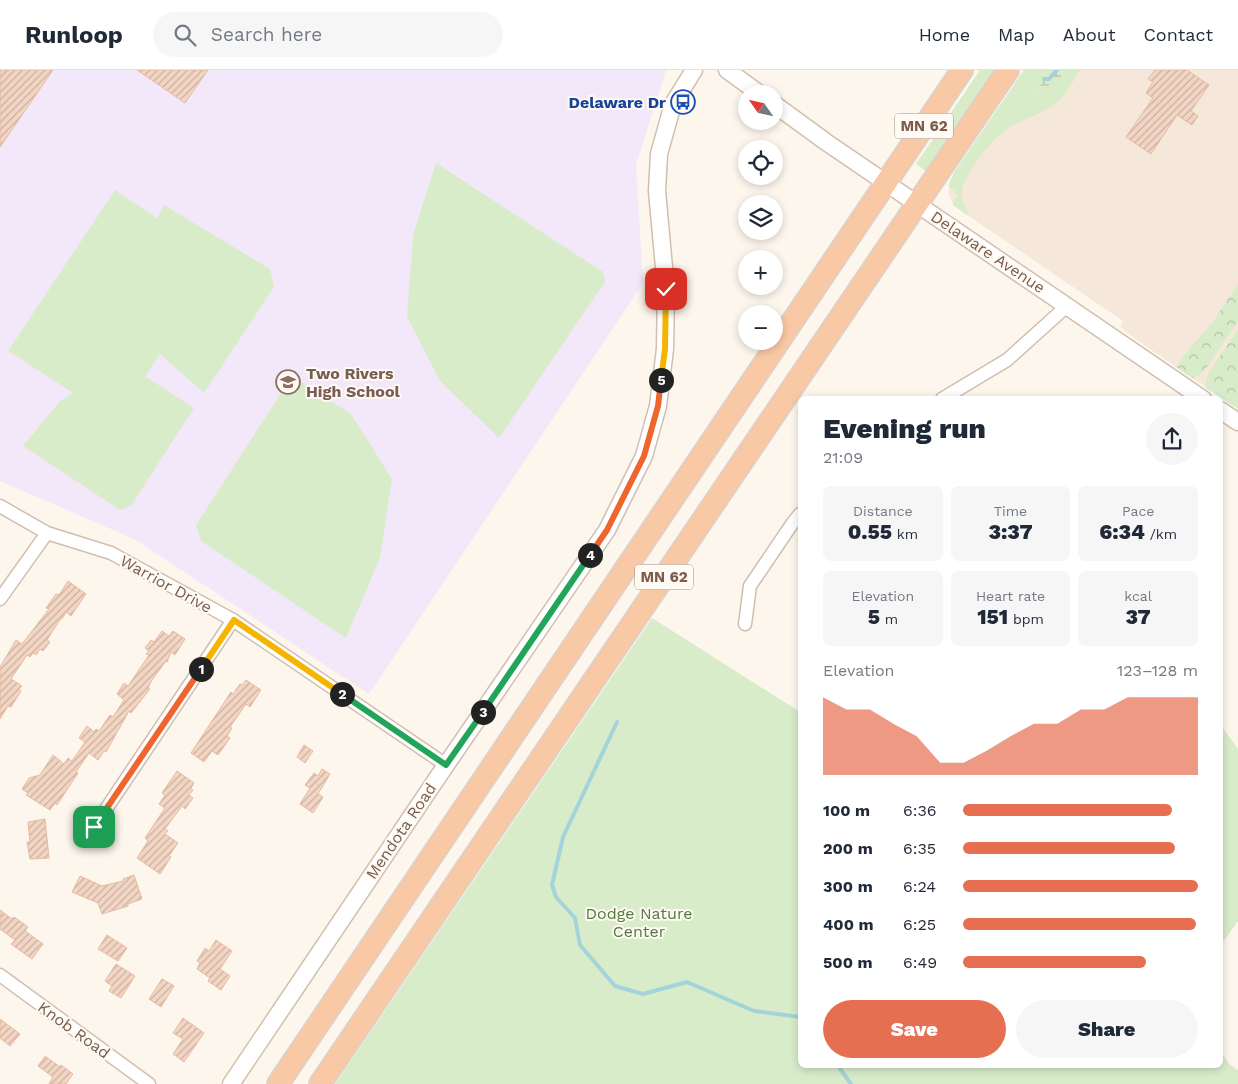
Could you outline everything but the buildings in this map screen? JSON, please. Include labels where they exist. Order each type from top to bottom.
[{"type":"highway","name":"MN 62","points":[[278,1084],[962,70]]},
{"type":"highway","name":"MN 62","points":[[320,1084],[1008,70]]},
{"type":"street","name":"Mendota Road","points":[[231,1084],[607,530],[644,456],[658,406],[665,349],[666,289],[656,191],[659,154],[673,104],[694,70]]},
{"type":"street","points":[[727,70],[748,85]]},
{"type":"street","name":"Delaware Avenue","points":[[783,111],[916,204],[1199,396]]},
{"type":"street","points":[[947,396],[1007,360],[1066,306]]},
{"type":"street","points":[[1223,412],[1238,422]]},
{"type":"street","name":"Warrior Drive","points":[[0,506],[47,532],[111,553],[234,620],[446,765]]},
{"type":"street","points":[[745,624],[750,586],[798,516]]},
{"type":"street","points":[[0,600],[47,532]]},
{"type":"street","points":[[94,827],[234,620]]},
{"type":"street","name":"Knob Road","points":[[0,976],[149,1084]]},
{"type":"shaded area","name":"Two Rivers High School","points":[[0,70],[666,70],[636,165],[643,283],[369,694],[136,540],[0,481]]},
{"type":"shaded area","points":[[1024,70],[1238,70],[1238,409],[1223,399],[1223,396],[1219,396],[1126,332],[1120,326],[1123,321],[960,210],[951,201],[949,194],[949,185],[955,171]]},
{"type":"green space","points":[[980,70],[997,70],[927,172],[916,164]]},
{"type":"green space","points":[[1024,70],[1049,70],[1038,89],[1037,95],[1041,97],[1050,92],[1066,70],[1080,70],[1059,101],[1050,108],[1007,129],[980,156],[968,175],[962,190],[962,197],[968,216],[953,205],[958,195],[949,186],[950,181]]},
{"type":"green space","points":[[1049,70],[1066,70],[1052,90],[1040,97],[1037,95],[1039,87]]},
{"type":"green space","points":[[436,163],[603,272],[605,282],[499,438],[440,381],[407,317],[413,235]]},
{"type":"green space","points":[[115,190],[157,218],[164,205],[270,269],[274,287],[204,393],[160,354],[145,377],[194,408],[131,506],[120,510],[23,446],[60,401],[73,393],[8,351]]},
{"type":"green space","points":[[1238,284],[1238,321],[1205,370],[1192,378],[1176,367],[1212,323]]},
{"type":"green space","points":[[1238,329],[1238,409],[1223,399],[1223,396],[1218,396],[1205,387],[1209,372]]},
{"type":"green space","points":[[292,376],[351,414],[392,479],[380,558],[346,638],[201,541],[196,525]]},
{"type":"green space","name":"Dodge Nature Center","points":[[652,618],[798,711],[798,1068],[1223,1068],[1223,1055],[1229,1064],[1238,1070],[1238,1084],[335,1084]]},
{"type":"green space","points":[[1223,728],[1238,749],[1238,921],[1223,942]]},
{"type":"waterway","points":[[1044,79],[1049,79],[1057,70]]},
{"type":"waterway","points":[[617,722],[563,837],[552,885],[556,897],[575,918],[580,945],[615,986],[643,994],[687,982],[754,1011],[798,1017]]},
{"type":"waterway","points":[[839,1068],[851,1084]]},
{"type":"place","name":"Delaware Dr","points":[[683,102]]},
{"type":"place","name":"Two Rivers High School","points":[[288,382]]},
{"type":"route","points":[[94,827],[234,620],[446,765],[607,530],[644,456],[658,406],[665,349],[666,289]]}]
